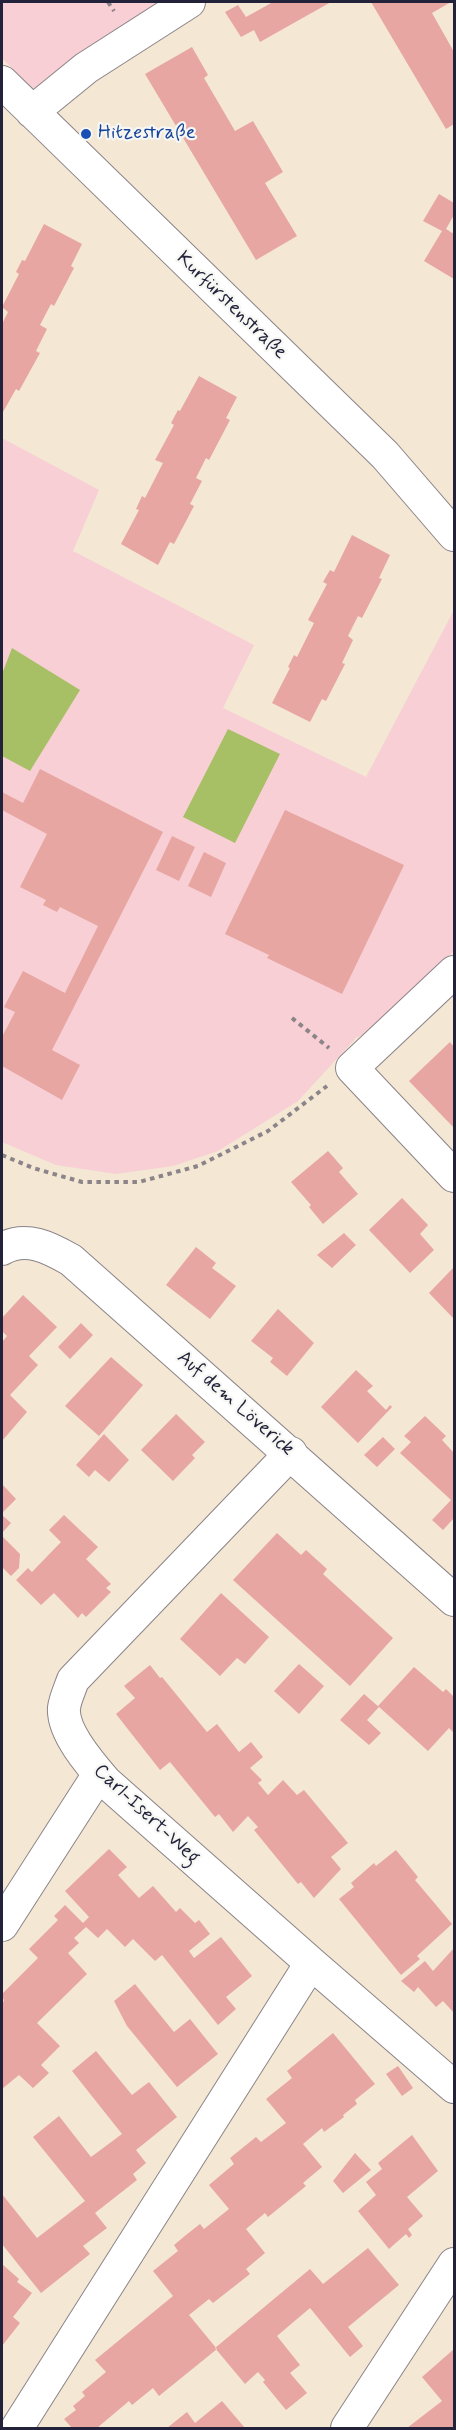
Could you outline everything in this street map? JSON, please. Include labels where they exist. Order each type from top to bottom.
[{"type":"street","points":[[32,112],[86,69],[189,2]]},
{"type":"street","name":"Kurfürstenstraße","points":[[2,82],[386,455],[454,535]]},
{"type":"street","points":[[454,972],[352,1068],[454,1176]]},
{"type":"street","name":"Auf dem Löverick","points":[[2,1249],[8,1245],[29,1243],[47,1246],[71,1260],[454,1600]]},
{"type":"street","name":"Carl-Isert-Weg","points":[[291,1453],[73,1680],[64,1708],[69,1730],[86,1760],[99,1774],[310,1964],[454,2087]]},
{"type":"street","points":[[2,1925],[99,1774]]},
{"type":"street","points":[[17,2428],[310,1964]]},
{"type":"street","points":[[347,2428],[454,2264]]},
{"type":"path","points":[[2,1155],[33,1168],[82,1182],[139,1182],[198,1166],[268,1131],[352,1068],[292,1018]]},
{"type":"shaded area","points":[[2,2],[166,2],[33,89],[2,58]]},
{"type":"shaded area","points":[[2,438],[99,490],[73,551],[254,645],[223,708],[366,777],[454,610],[454,951],[364,1034],[356,1038],[298,1101],[218,1151],[173,1166],[116,1174],[56,1165],[2,1142]]},
{"type":"green space","points":[[12,648],[80,690],[30,771],[2,756],[2,674]]},
{"type":"green space","points":[[228,729],[280,754],[235,843],[183,817]]},
{"type":"building","points":[[273,2],[331,2],[260,42],[254,30],[241,37],[225,12],[238,5],[246,17]]},
{"type":"building","points":[[371,2],[451,2],[432,13],[454,52],[454,124],[446,129]]},
{"type":"building","points":[[192,47],[208,75],[204,78],[235,131],[253,121],[283,172],[265,183],[297,236],[256,260],[145,74]]},
{"type":"building","points":[[439,194],[454,203],[454,215],[446,229],[454,234],[454,279],[424,261],[442,231],[423,221]]},
{"type":"building","points":[[44,224],[82,244],[71,266],[74,268],[54,306],[51,304],[40,325],[47,329],[36,351],[40,353],[19,391],[16,389],[3,412],[2,324],[8,312],[2,307],[19,274],[16,272],[22,260],[25,261]]},
{"type":"building","points":[[199,376],[237,397],[226,418],[230,420],[209,460],[206,458],[196,478],[202,481],[190,504],[194,506],[174,544],[170,542],[158,565],[121,544],[139,510],[136,509],[142,496],[145,498],[163,463],[155,460],[174,425],[171,423]]},
{"type":"building","points":[[352,535],[390,555],[379,578],[382,579],[362,618],[358,616],[348,636],[353,640],[342,663],[345,664],[326,701],[322,699],[310,722],[272,703],[294,655],[297,657],[314,623],[308,620],[327,584],[323,582],[330,570],[334,572]]},
{"type":"building","points":[[40,769],[163,832],[52,1050],[80,1065],[62,1100],[2,1066],[2,1037],[15,1012],[4,1007],[23,971],[65,993],[98,926],[60,907],[57,912],[43,905],[46,900],[20,887],[47,834],[2,810],[2,792],[23,803]]},
{"type":"building","points":[[285,810],[404,865],[342,994],[267,958],[269,955],[225,934]]},
{"type":"building","points":[[172,836],[195,847],[179,881],[156,870]]},
{"type":"building","points":[[204,852],[226,863],[211,897],[188,886]]},
{"type":"building","points":[[450,1042],[454,1047],[454,1128],[409,1081]]},
{"type":"building","points":[[328,1151],[343,1168],[339,1172],[358,1194],[323,1224],[309,1207],[311,1205],[291,1182]]},
{"type":"building","points":[[402,1198],[428,1225],[420,1234],[434,1250],[410,1273],[369,1230]]},
{"type":"building","points":[[344,1233],[356,1245],[332,1268],[317,1255]]},
{"type":"building","points":[[196,1247],[216,1263],[212,1268],[236,1286],[210,1319],[166,1285]]},
{"type":"building","points":[[454,1267],[454,1319],[429,1293]]},
{"type":"building","points":[[23,1295],[57,1327],[29,1356],[38,1365],[10,1395],[27,1412],[2,1441],[2,1342],[7,1336],[2,1331],[2,1318]]},
{"type":"building","points":[[278,1309],[314,1343],[287,1376],[270,1362],[273,1358],[251,1341]]},
{"type":"building","points":[[81,1323],[93,1335],[70,1359],[58,1347]]},
{"type":"building","points":[[111,1357],[143,1385],[99,1436],[65,1406]]},
{"type":"building","points":[[356,1370],[373,1386],[367,1391],[386,1410],[390,1405],[392,1407],[358,1443],[321,1407]]},
{"type":"building","points":[[176,1414],[205,1442],[192,1455],[195,1458],[173,1481],[141,1450]]},
{"type":"building","points":[[425,1416],[446,1436],[442,1440],[454,1453],[454,1518],[443,1530],[432,1520],[451,1500],[400,1453],[411,1442],[404,1436]]},
{"type":"building","points":[[104,1434],[129,1460],[109,1482],[95,1470],[89,1477],[76,1465]]},
{"type":"building","points":[[383,1437],[395,1449],[377,1467],[364,1455]]},
{"type":"building","points":[[2,1484],[16,1499],[2,1513]]},
{"type":"building","points":[[2,1515],[11,1523],[2,1533]]},
{"type":"building","points":[[64,1515],[98,1547],[86,1559],[111,1584],[106,1588],[111,1592],[86,1617],[82,1613],[78,1618],[54,1593],[41,1605],[16,1580],[28,1568],[32,1572],[61,1542],[49,1530]]},
{"type":"building","points":[[277,1533],[301,1555],[306,1550],[327,1569],[323,1574],[393,1638],[350,1686],[233,1580]]},
{"type":"building","points":[[2,1536],[20,1554],[19,1568],[11,1576],[2,1567]]},
{"type":"building","points":[[221,1593],[269,1637],[245,1664],[237,1658],[220,1676],[180,1639]]},
{"type":"building","points":[[299,1664],[324,1686],[299,1714],[274,1691]]},
{"type":"building","points":[[150,1665],[207,1732],[217,1724],[239,1752],[251,1742],[263,1757],[250,1768],[262,1780],[258,1783],[268,1795],[283,1780],[297,1795],[304,1790],[348,1843],[331,1857],[341,1869],[314,1898],[301,1882],[298,1884],[254,1830],[258,1827],[248,1816],[233,1832],[219,1814],[215,1817],[170,1762],[160,1770],[116,1714],[135,1698],[124,1686]]},
{"type":"building","points":[[414,1667],[443,1692],[446,1689],[454,1697],[454,1733],[449,1728],[428,1751],[378,1706]]},
{"type":"building","points":[[364,1694],[379,1707],[367,1720],[381,1733],[369,1745],[340,1720]]},
{"type":"building","points":[[109,1849],[127,1867],[118,1875],[139,1898],[153,1886],[176,1912],[180,1908],[195,1923],[199,1920],[210,1934],[189,1951],[194,1958],[221,1937],[252,1976],[226,1997],[236,2009],[218,2025],[162,1955],[155,1961],[133,1939],[125,1947],[107,1929],[98,1938],[86,1927],[74,1938],[79,1943],[68,1953],[87,1974],[37,2023],[60,2046],[41,2065],[49,2073],[33,2088],[19,2075],[2,2089],[2,2003],[4,2001],[2,1994],[38,1958],[29,1949],[58,1920],[54,1916],[65,1905],[83,1923],[89,1917],[65,1891]]},
{"type":"building","points":[[396,1850],[418,1877],[415,1880],[452,1924],[417,1956],[420,1959],[401,1975],[339,1899],[354,1887],[351,1883],[374,1863],[376,1866]]},
{"type":"building","points":[[454,1948],[454,2013],[443,2001],[436,2007],[418,1987],[414,1992],[401,1981],[425,1961],[433,1971]]},
{"type":"building","points":[[135,1984],[174,2032],[190,2019],[218,2054],[177,2087],[127,2026],[114,2001]]},
{"type":"building","points":[[333,2033],[375,2084],[355,2100],[357,2104],[343,2115],[344,2117],[324,2132],[322,2128],[303,2144],[322,2167],[303,2183],[306,2186],[268,2217],[265,2213],[246,2229],[265,2253],[246,2269],[250,2274],[213,2303],[209,2299],[189,2315],[217,2349],[159,2396],[153,2388],[132,2405],[129,2401],[97,2428],[72,2428],[64,2419],[76,2410],[73,2406],[85,2396],[82,2392],[106,2372],[95,2360],[173,2296],[153,2271],[178,2251],[174,2245],[186,2235],[200,2224],[204,2229],[229,2209],[209,2185],[234,2164],[230,2158],[256,2137],[261,2142],[286,2123],[266,2099],[292,2078],[287,2071]]},
{"type":"building","points":[[96,2051],[132,2095],[149,2082],[177,2117],[136,2150],[146,2163],[133,2174],[137,2180],[95,2213],[107,2228],[83,2246],[90,2254],[41,2293],[2,2244],[2,2194],[37,2238],[85,2201],[33,2137],[59,2116],[91,2157],[122,2134],[72,2071]]},
{"type":"building","points":[[398,2066],[413,2088],[402,2096],[386,2074]]},
{"type":"building","points":[[412,2135],[438,2171],[407,2197],[423,2216],[408,2229],[412,2235],[409,2238],[406,2234],[389,2249],[358,2211],[376,2195],[366,2182],[382,2169],[378,2163]]},
{"type":"building","points":[[355,2153],[371,2170],[343,2193],[333,2181]]},
{"type":"building","points":[[368,2248],[399,2285],[348,2327],[363,2346],[350,2357],[310,2308],[277,2336],[300,2365],[290,2373],[307,2393],[286,2410],[263,2382],[265,2380],[258,2372],[245,2384],[215,2348],[310,2269],[323,2284]]},
{"type":"building","points":[[2,2264],[19,2279],[17,2282],[32,2293],[13,2317],[20,2323],[2,2346]]},
{"type":"building","points":[[454,2349],[454,2428],[407,2428],[442,2401],[422,2377]]},
{"type":"building","points":[[222,2401],[245,2428],[167,2428],[187,2412],[195,2423]]},
{"type":"place","name":"Hitzestraße","points":[[86,134]]}]
